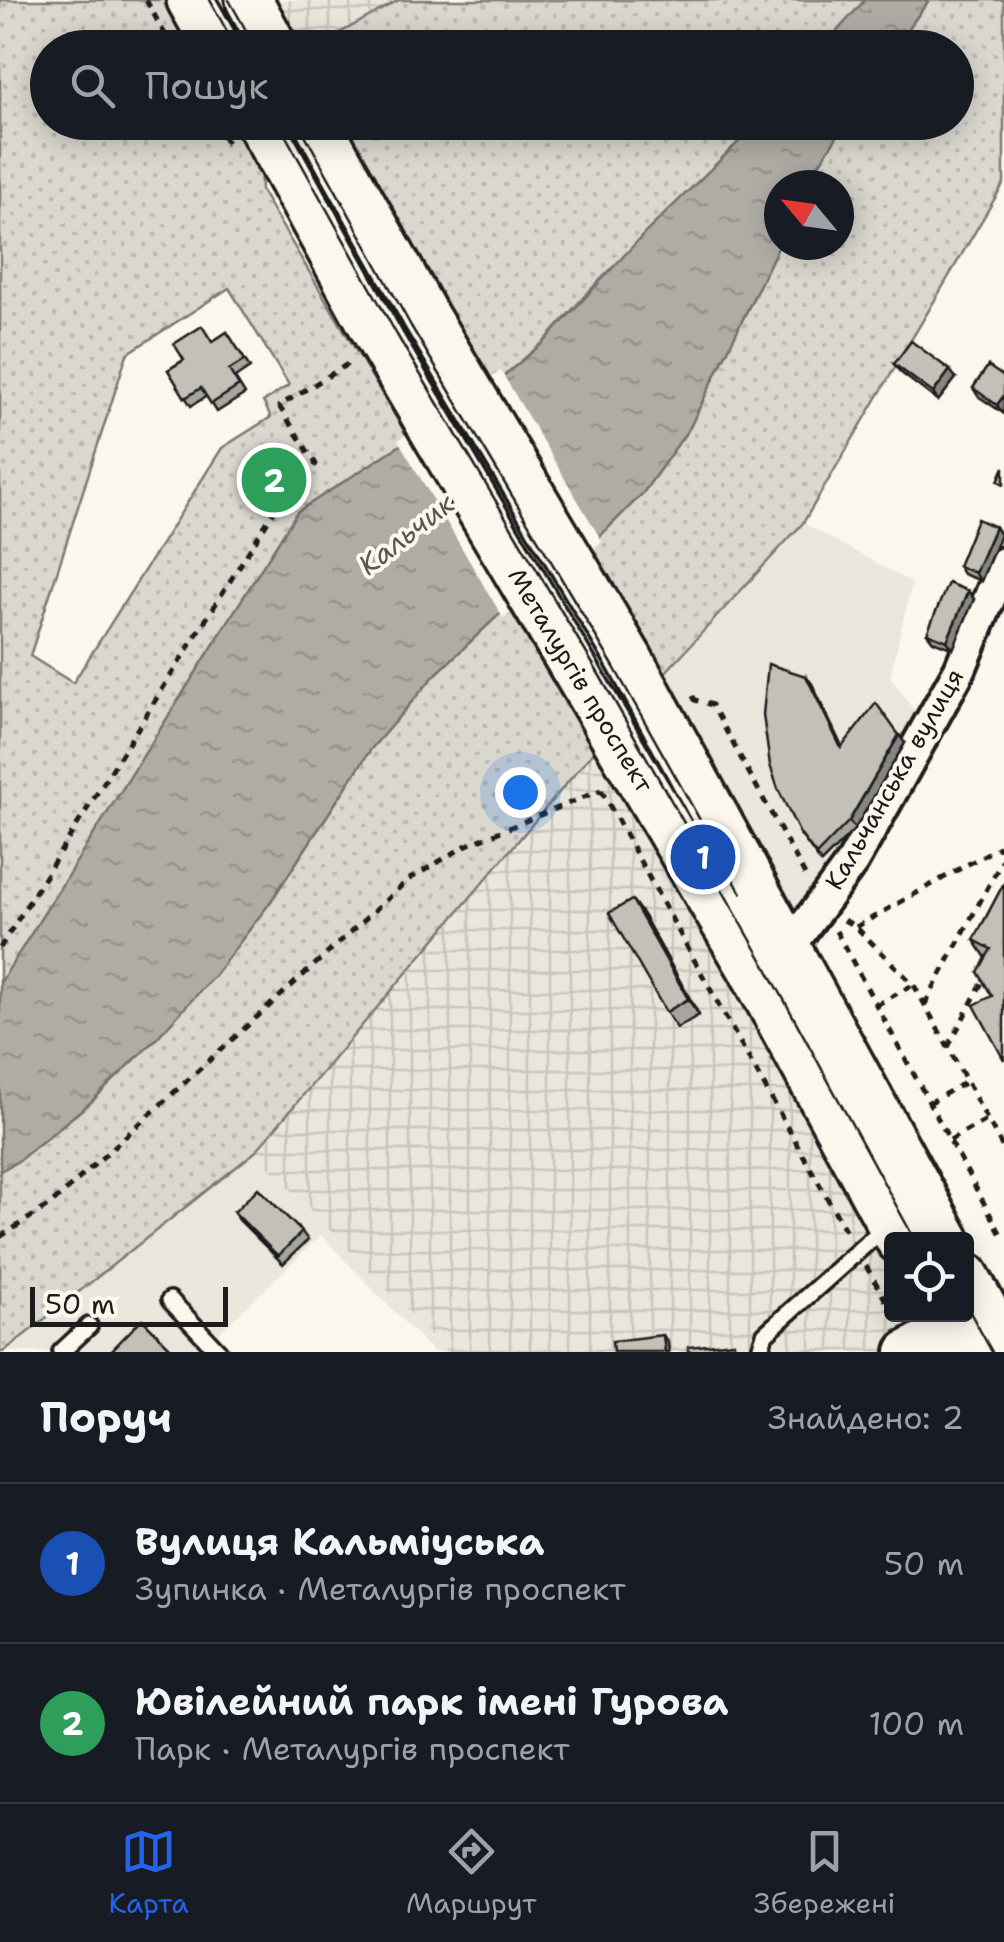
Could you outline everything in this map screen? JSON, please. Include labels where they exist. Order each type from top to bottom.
[{"type":"main road","points":[[190,0],[207,30]]},
{"type":"main road","points":[[249,0],[265,30]]},
{"type":"main road","name":"Металургів проспект","points":[[267,140],[367,353],[770,959]]},
{"type":"main road","name":"Металургів проспект","points":[[327,140],[426,317],[629,658],[897,1220],[926,1232]]},
{"type":"street","name":"Кальчанська вулиця","points":[[770,959],[821,904],[853,860],[960,668],[1004,563]]},
{"type":"street","points":[[908,1352],[965,1322]]},
{"type":"lane","points":[[759,1352],[765,1334],[897,1220]]},
{"type":"lane","points":[[170,1300],[219,1352]]},
{"type":"lane","points":[[61,1352],[89,1326]]},
{"type":"path","points":[[146,0],[163,30]]},
{"type":"path","points":[[0,948],[279,503],[316,464],[279,406],[367,353]]},
{"type":"path","points":[[694,700],[712,704],[1004,1240]]},
{"type":"path","points":[[0,1236],[51,1204],[408,880],[466,844],[601,790],[732,1030],[897,1220]]},
{"type":"path","points":[[1004,844],[856,928],[914,985],[1004,1150]]},
{"type":"path","points":[[925,1004],[1004,857]]},
{"type":"path","points":[[948,1047],[985,976]]},
{"type":"path","points":[[876,1005],[914,985]]},
{"type":"path","points":[[929,1103],[967,1082]]},
{"type":"path","points":[[950,1140],[988,1119]]},
{"type":"shaded area","points":[[0,0],[169,0],[186,30],[30,30],[30,140],[248,140],[260,162],[261,191],[409,439],[0,983]],"holes":[[[229,288],[289,385],[263,402],[271,417],[222,448],[73,683],[30,656],[127,354]]]},
{"type":"shaded area","points":[[270,0],[399,0],[345,30],[287,30]]},
{"type":"shaded area","points":[[399,0],[865,0],[838,30],[345,30]]},
{"type":"shaded area","points":[[929,0],[1004,0],[1004,183],[803,523],[663,675],[589,547],[643,493],[690,427],[772,260],[854,260],[854,170],[815,170],[835,140],[974,140],[974,30],[907,30]]},
{"type":"shaded area","points":[[350,140],[741,140],[587,293],[544,342],[493,385]]},
{"type":"shaded area","points":[[803,523],[912,583],[890,676],[923,724],[800,923],[664,675]]},
{"type":"shaded area","points":[[508,606],[594,751],[255,1152],[0,1352],[0,1171],[91,1102],[155,1040],[269,904],[371,749],[434,676]]},
{"type":"shaded area","points":[[594,751],[684,908],[717,939],[884,1248],[884,1322],[926,1325],[889,1352],[447,1352],[255,1152]]},
{"type":"shaded area","points":[[255,1152],[447,1352],[433,1352],[321,1235],[218,1334],[234,1352],[3,1352]]},
{"type":"water","points":[[865,0],[929,0],[907,30],[838,30]]},
{"type":"water","name":"Кальчик","points":[[741,140],[835,140],[815,170],[764,170],[764,260],[772,260],[690,427],[643,493],[589,547],[508,606],[434,676],[371,749],[269,904],[215,975],[91,1102],[0,1171],[0,983],[297,512],[493,385],[544,342],[645,233]]},
{"type":"pier","points":[[501,371],[602,541],[503,618],[398,440]]},
{"type":"building","points":[[202,326],[212,342],[227,332],[245,360],[229,370],[239,386],[211,404],[201,388],[185,398],[168,370],[184,360],[174,344]]},
{"type":"building","points":[[911,341],[950,370],[933,393],[894,364]]},
{"type":"building","points":[[988,366],[1004,377],[1004,395],[997,405],[973,388]]},
{"type":"building","points":[[977,519],[995,527],[975,573],[958,566]]},
{"type":"building","points":[[948,583],[968,591],[947,641],[927,633]]},
{"type":"building","points":[[768,664],[806,676],[841,748],[876,703],[899,735],[849,821],[816,855],[800,834],[770,765],[763,715]]},
{"type":"building","points":[[1004,883],[1004,1060],[974,1005],[992,996],[978,972],[991,949],[974,940]]},
{"type":"building","points":[[632,900],[688,999],[666,1012],[609,913]]},
{"type":"building","points":[[258,1188],[302,1232],[278,1256],[234,1212]]},
{"type":"building","points":[[142,1319],[175,1352],[110,1352]]},
{"type":"building","points":[[663,1335],[665,1352],[613,1352],[612,1341]]},
{"type":"building","points":[[734,1342],[735,1352],[688,1352],[688,1347]]},
{"type":"tram line","points":[[210,0],[226,30]]},
{"type":"tram line","points":[[229,0],[246,30]]},
{"type":"tram line","points":[[288,140],[397,335],[600,676],[764,963],[911,1232]]},
{"type":"tram line","points":[[308,140],[411,326],[614,667],[741,893]]},
{"type":"tram line","points":[[974,1319],[992,1352]]},
{"type":"place","name":"Ювілейний парк імені Гурова","points":[[274,480]]},
{"type":"place","name":"Вулиця Кальміуська","points":[[703,857]]}]
